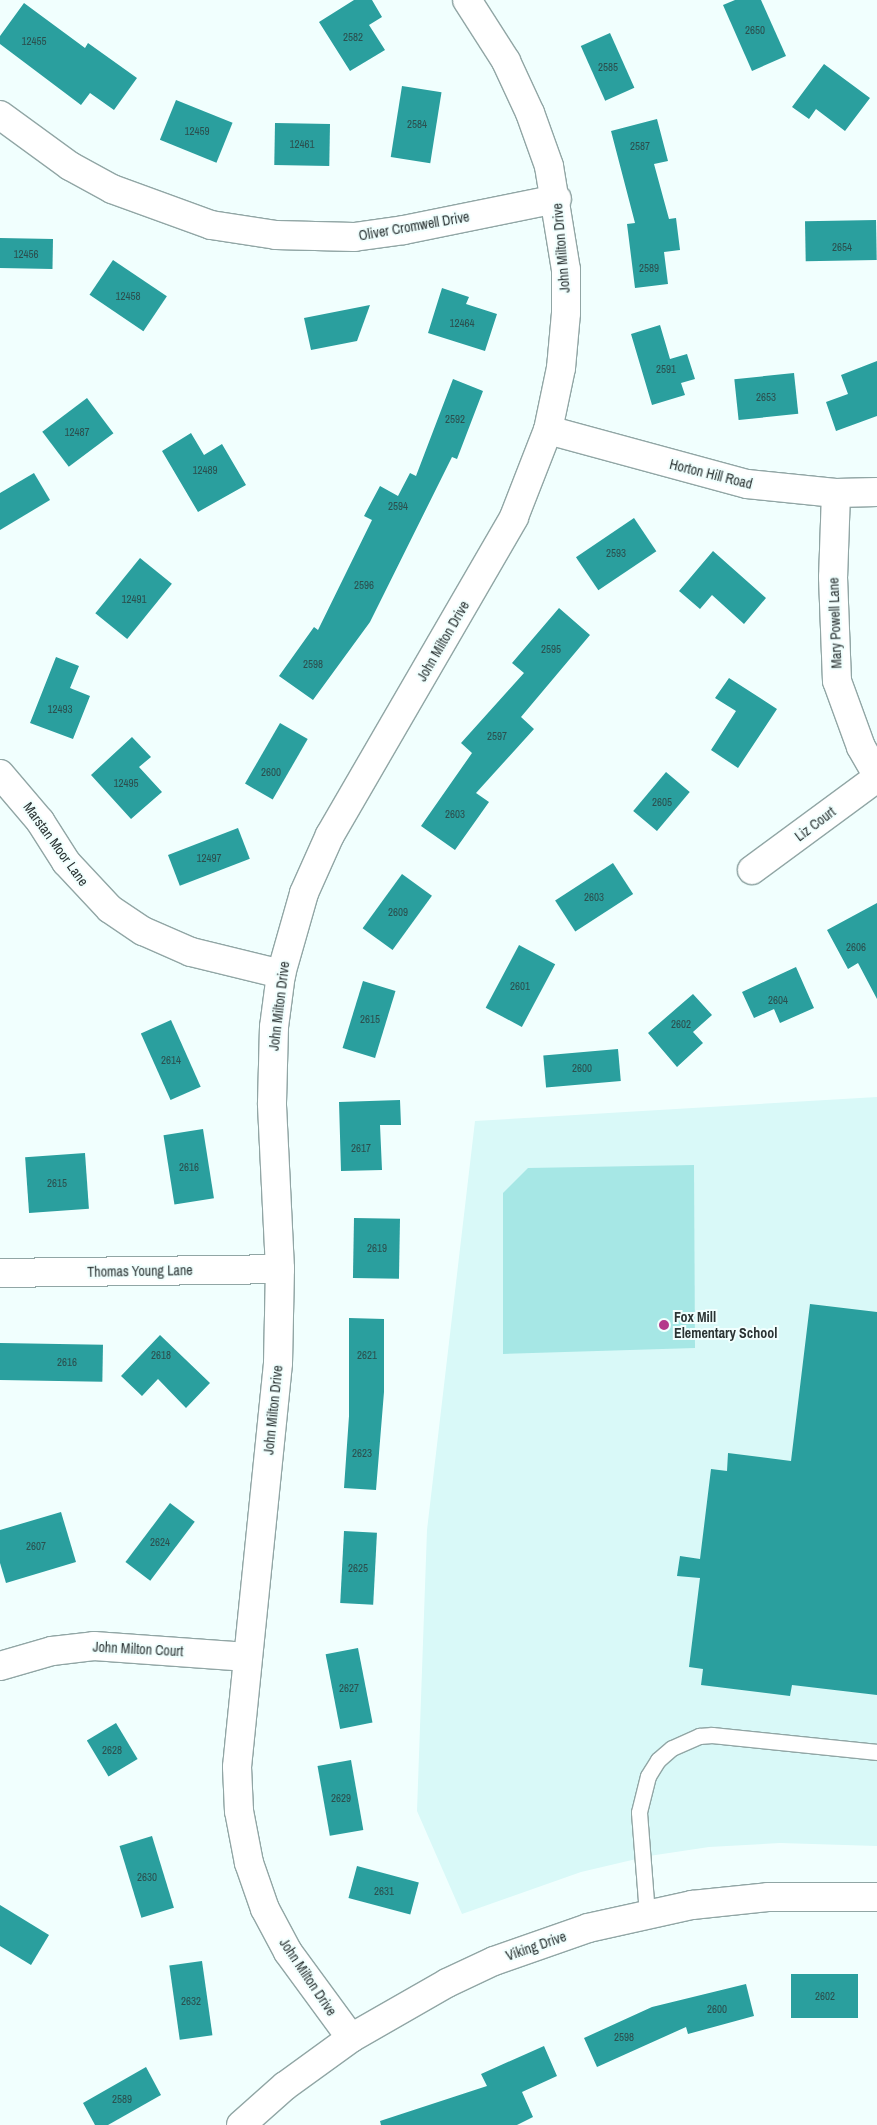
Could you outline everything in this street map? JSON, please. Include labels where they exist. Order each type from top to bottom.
[{"type":"street","name":"John Milton Drive","points":[[350,2038],[288,1952],[266,1909],[249,1863],[239,1811],[237,1767],[278,1362],[280,1269],[272,1103],[274,1027],[281,974],[304,893],[330,834],[514,517],[530,483],[548,430],[561,368],[566,313],[566,270],[557,199],[530,113],[506,61],[467,0]]},
{"type":"street","name":"Oliver Cromwell Drive","points":[[0,115],[70,166],[112,189],[211,225],[276,235],[362,236],[557,199]]},
{"type":"street","name":"Horton Hill Road","points":[[548,430],[747,484],[836,493],[877,492]]},
{"type":"street","name":"Mary Powell Lane","points":[[836,493],[833,577],[837,680],[861,747],[877,776]]},
{"type":"street","name":"Marstan Moor Lane","points":[[0,774],[40,820],[66,862],[110,910],[143,931],[191,952],[281,974]]},
{"type":"street","name":"Liz Court","points":[[752,870],[877,776]]},
{"type":"street","name":"Thomas Young Lane","points":[[0,1273],[280,1269]]},
{"type":"street","name":"John Milton Court","points":[[0,1666],[52,1651],[94,1646],[248,1657]]},
{"type":"street","name":"Viking Drive","points":[[241,2125],[285,2086],[350,2038],[447,1983],[494,1961],[588,1928],[648,1914],[768,1897],[877,1897]]},
{"type":"lane","points":[[648,1914],[639,1812],[648,1776],[658,1760],[672,1748],[699,1736],[712,1735],[877,1752]]},
{"type":"shaded area","name":"Fox Mill Elementary School","points":[[877,1097],[877,1846],[780,1843],[709,1847],[649,1856],[581,1872],[462,1914],[417,1811],[427,1530],[475,1121]]},
{"type":"shaded area","points":[[694,1165],[695,1348],[503,1354],[503,1193],[528,1168]]},
{"type":"building","points":[[354,0],[372,0],[382,17],[369,25],[385,50],[350,71],[319,22]]},
{"type":"building","points":[[735,0],[761,0],[786,56],[752,71],[723,5]]},
{"type":"building","points":[[24,3],[85,48],[88,43],[137,78],[114,110],[90,93],[81,105],[0,44],[0,36]]},
{"type":"building","points":[[610,33],[634,88],[605,101],[581,46]]},
{"type":"building","points":[[824,64],[870,98],[845,131],[816,109],[809,119],[792,107]]},
{"type":"building","points":[[402,86],[442,92],[430,163],[391,157]]},
{"type":"building","points":[[176,100],[233,123],[216,163],[160,140]]},
{"type":"building","points":[[657,119],[668,161],[654,164],[669,219],[676,218],[680,250],[664,252],[668,284],[635,288],[627,224],[635,223],[611,131]]},
{"type":"building","points":[[275,123],[330,124],[329,166],[274,165]]},
{"type":"building","points":[[876,220],[877,260],[806,261],[805,221]]},
{"type":"building","points":[[0,238],[53,239],[52,269],[0,268]]},
{"type":"building","points":[[113,260],[167,296],[143,331],[90,295]]},
{"type":"building","points":[[442,288],[469,297],[466,304],[497,314],[485,351],[428,333]]},
{"type":"building","points":[[370,305],[357,341],[311,350],[304,318]]},
{"type":"building","points":[[660,325],[670,359],[687,354],[695,379],[681,383],[685,395],[652,405],[631,334]]},
{"type":"building","points":[[877,361],[877,416],[836,431],[826,402],[848,394],[841,375]]},
{"type":"building","points":[[794,373],[798,414],[739,420],[734,379]]},
{"type":"building","points":[[453,379],[483,391],[457,459],[452,457],[370,622],[313,700],[279,676],[314,627],[318,630],[372,520],[364,516],[380,486],[398,496],[410,473],[416,476]]},
{"type":"building","points":[[87,398],[113,433],[69,467],[42,432]]},
{"type":"building","points":[[191,433],[204,455],[222,444],[246,485],[198,512],[162,451]]},
{"type":"building","points":[[34,473],[50,500],[0,530],[0,493]]},
{"type":"building","points":[[634,518],[656,551],[598,590],[576,557]]},
{"type":"building","points":[[713,551],[766,598],[744,624],[712,595],[700,609],[679,591]]},
{"type":"building","points":[[140,558],[172,584],[127,639],[95,613]]},
{"type":"building","points":[[559,608],[590,635],[521,717],[534,729],[476,793],[489,802],[455,850],[421,826],[472,753],[461,743],[524,673],[512,663]]},
{"type":"building","points":[[56,657],[79,666],[70,688],[90,696],[73,739],[30,723]]},
{"type":"building","points":[[729,678],[777,709],[738,768],[711,750],[736,711],[715,698]]},
{"type":"building","points":[[280,723],[308,739],[273,800],[245,784]]},
{"type":"building","points":[[132,737],[151,757],[139,767],[162,792],[131,819],[91,775]]},
{"type":"building","points":[[666,772],[690,792],[657,831],[633,811]]},
{"type":"building","points":[[238,828],[250,859],[180,886],[168,855]]},
{"type":"building","points":[[613,863],[633,894],[575,932],[555,901]]},
{"type":"building","points":[[402,874],[432,896],[393,950],[363,928]]},
{"type":"building","points":[[877,903],[877,999],[858,963],[848,969],[827,930]]},
{"type":"building","points":[[519,945],[555,964],[522,1027],[486,1008]]},
{"type":"building","points":[[796,967],[814,1008],[780,1023],[774,1009],[754,1018],[742,992]]},
{"type":"building","points":[[363,981],[396,991],[375,1058],[343,1048]]},
{"type":"building","points":[[693,994],[712,1015],[693,1032],[703,1043],[677,1067],[648,1033]]},
{"type":"building","points":[[171,1020],[201,1087],[171,1100],[141,1033]]},
{"type":"building","points":[[618,1049],[621,1081],[546,1087],[543,1056]]},
{"type":"building","points":[[400,1100],[401,1125],[380,1125],[382,1170],[341,1171],[339,1102]]},
{"type":"building","points":[[203,1129],[214,1198],[174,1204],[163,1135]]},
{"type":"building","points":[[85,1153],[89,1209],[29,1213],[25,1157]]},
{"type":"building","points":[[354,1218],[400,1219],[399,1279],[353,1278]]},
{"type":"building","points":[[810,1304],[877,1312],[877,1695],[792,1685],[790,1696],[701,1685],[703,1669],[689,1667],[700,1578],[677,1576],[680,1556],[700,1559],[711,1469],[727,1471],[728,1453],[791,1461]]},
{"type":"building","points":[[349,1318],[384,1319],[384,1392],[376,1490],[344,1488],[349,1416]]},
{"type":"building","points":[[160,1335],[210,1383],[186,1408],[158,1379],[142,1396],[121,1376]]},
{"type":"building","points":[[0,1343],[103,1345],[102,1382],[0,1380]]},
{"type":"building","points":[[170,1503],[195,1522],[150,1581],[125,1562]]},
{"type":"building","points":[[61,1512],[76,1562],[6,1583],[0,1563],[0,1530]]},
{"type":"building","points":[[344,1531],[377,1533],[373,1605],[340,1603]]},
{"type":"building","points":[[358,1648],[373,1723],[340,1729],[326,1654]]},
{"type":"building","points":[[116,1723],[138,1759],[108,1777],[87,1741]]},
{"type":"building","points":[[351,1760],[363,1830],[330,1836],[318,1766]]},
{"type":"building","points":[[152,1836],[174,1908],[141,1918],[119,1846]]},
{"type":"building","points":[[357,1866],[419,1883],[410,1914],[348,1898]]},
{"type":"building","points":[[0,1905],[49,1935],[31,1965],[0,1946]]},
{"type":"building","points":[[202,1961],[212,2035],[180,2040],[169,1966]]},
{"type":"building","points":[[791,1974],[858,1974],[858,2018],[791,2018]]},
{"type":"building","points":[[746,1984],[754,2016],[688,2034],[686,2027],[597,2067],[584,2038],[652,2007]]},
{"type":"building","points":[[544,2046],[557,2076],[522,2092],[533,2117],[517,2125],[381,2125],[380,2121],[487,2086],[481,2074]]},
{"type":"building","points":[[146,2067],[161,2095],[108,2125],[95,2125],[83,2103]]},
{"type":"place","name":"Fox Mill Elementary School","points":[[664,1325]]}]
